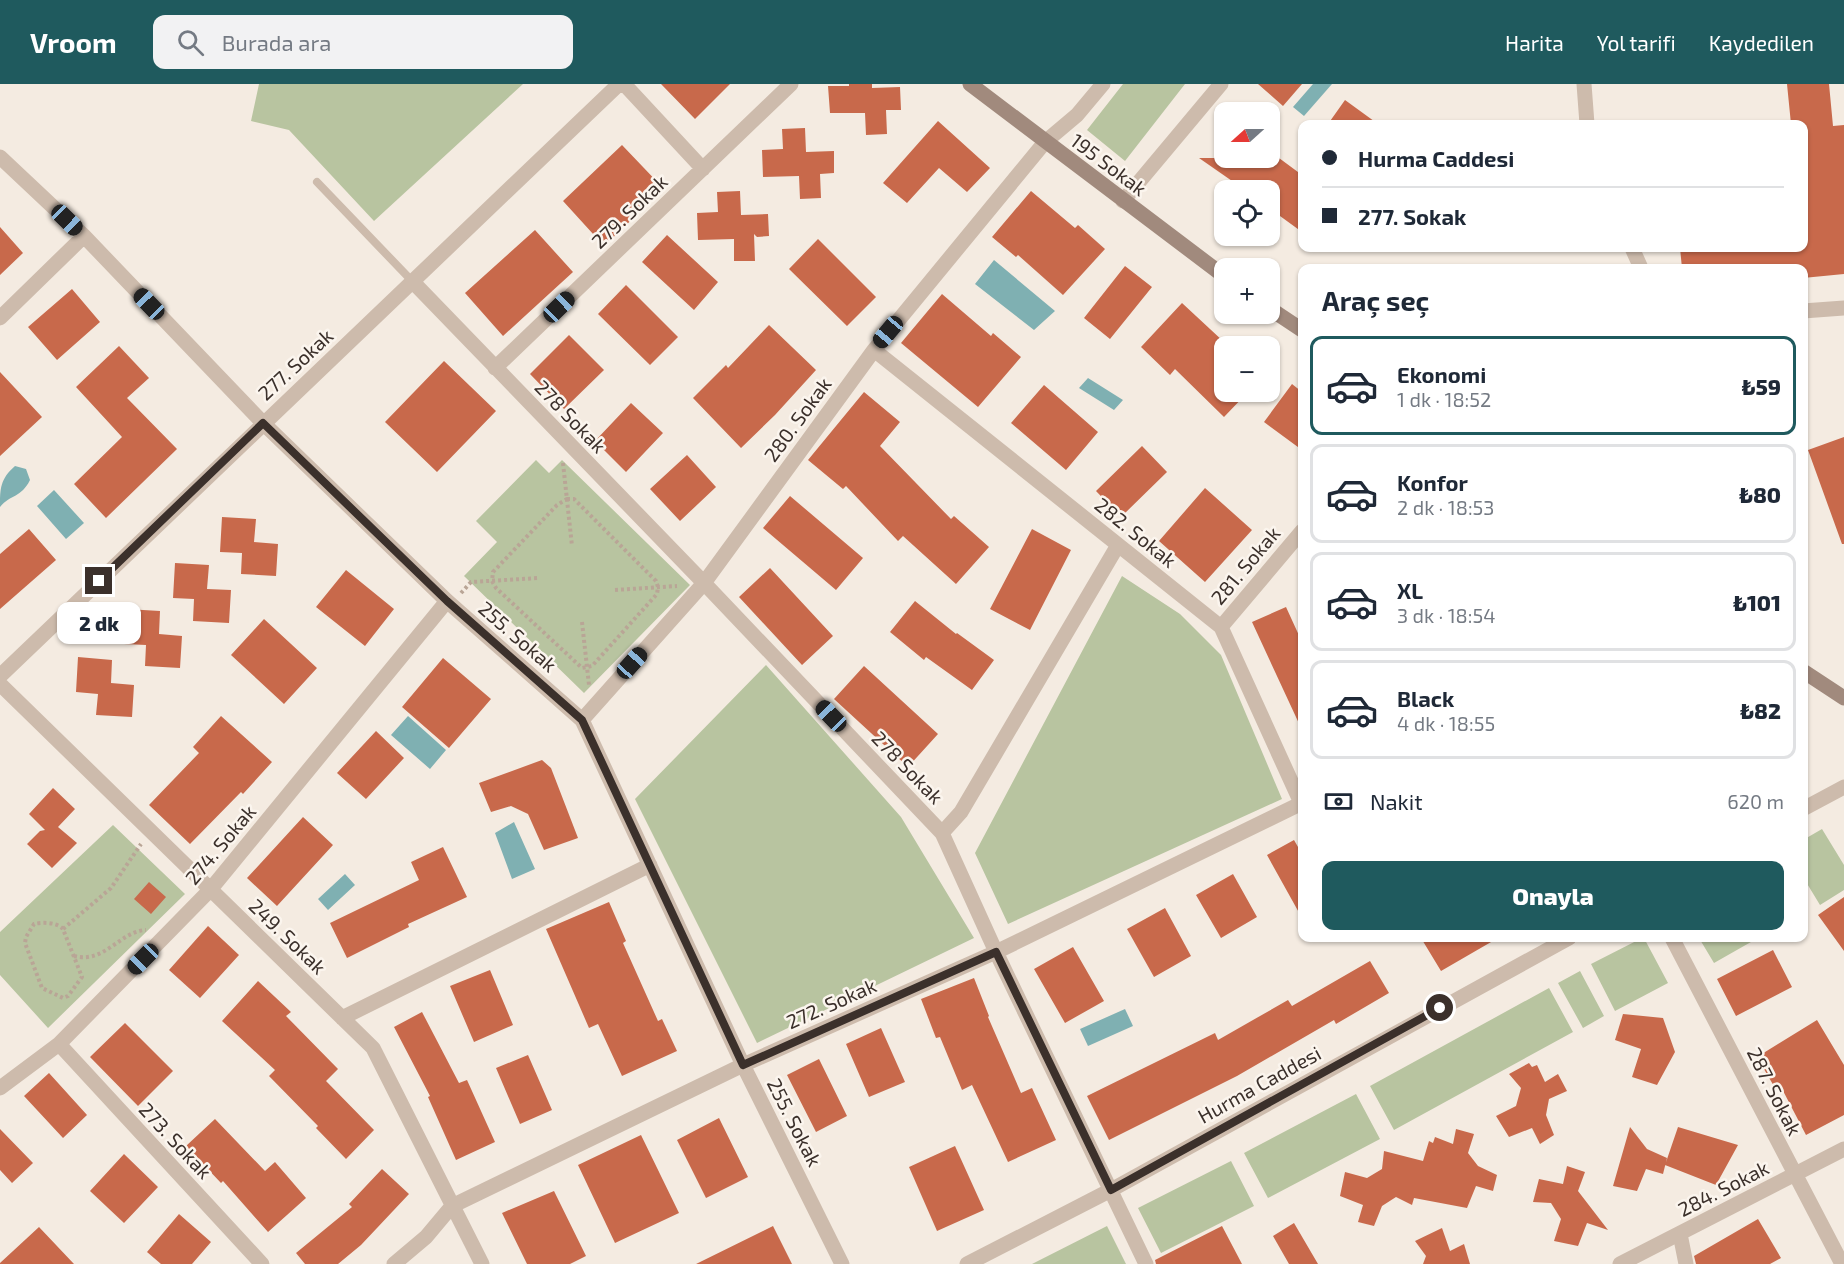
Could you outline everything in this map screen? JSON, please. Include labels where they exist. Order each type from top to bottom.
[{"type":"street","points":[[622,84],[704,169]]},
{"type":"street","name":"277. Sokak","points":[[0,675],[622,84]]},
{"type":"street","name":"279. Sokak","points":[[495,368],[791,84]]},
{"type":"street","name":"195 Sokak","points":[[970,84],[1214,268]]},
{"type":"street","name":"280. Sokak","points":[[582,720],[700,587],[874,350],[1045,142],[1077,115],[1102,84]]},
{"type":"street","points":[[1124,201],[1221,84]]},
{"type":"street","points":[[1584,84],[1587,120]]},
{"type":"street","name":"255. Sokak","points":[[0,157],[84,236],[263,423],[449,603],[582,720],[743,1065],[842,1264]]},
{"type":"street","points":[[0,318],[84,236]]},
{"type":"street","name":"278 Sokak","points":[[413,282],[574,448],[700,587],[942,833],[996,952],[1146,1264]]},
{"type":"street","points":[[1808,311],[1844,308]]},
{"type":"street","points":[[1280,315],[1298,327]]},
{"type":"street","name":"282. Sokak","points":[[874,350],[1221,627],[1298,794]]},
{"type":"street","name":"281. Sokak","points":[[1221,627],[1298,536]]},
{"type":"street","points":[[942,833],[961,812],[1118,545]]},
{"type":"street","name":"274. Sokak","points":[[0,1088],[59,1044],[210,890],[449,603]]},
{"type":"street","points":[[1808,673],[1844,698]]},
{"type":"street","name":"249. Sokak","points":[[0,684],[373,1047],[482,1264]]},
{"type":"street","points":[[1808,806],[1844,787]]},
{"type":"street","name":"272. Sokak","points":[[394,1264],[426,1238],[452,1206],[743,1065],[996,952],[1298,805]]},
{"type":"street","points":[[342,1018],[650,865]]},
{"type":"street","name":"Hurma Caddesi","points":[[968,1264],[1111,1190],[1558,942]]},
{"type":"street","name":"287. Sokak","points":[[1674,942],[1842,1264]]},
{"type":"street","name":"273. Sokak","points":[[59,1044],[262,1264]]},
{"type":"street","name":"284. Sokak","points":[[1620,1264],[1844,1149]]},
{"type":"street","points":[[1680,1234],[1686,1264]]},
{"type":"lane","points":[[317,182],[413,282]]},
{"type":"path","points":[[572,546],[562,460],[574,448]]},
{"type":"path","points":[[574,499],[656,581],[658,587],[657,594],[592,666],[582,668],[496,588],[492,580],[493,572],[560,502],[574,499]]},
{"type":"path","points":[[449,603],[471,582],[539,578]]},
{"type":"path","points":[[615,590],[690,585],[700,587]]},
{"type":"path","points":[[582,622],[589,688],[600,699]]},
{"type":"path","points":[[63,929],[111,888],[151,832]]},
{"type":"path","points":[[34,924],[60,925],[63,929],[82,977],[68,996],[63,998],[42,988],[25,943],[34,924]]},
{"type":"path","points":[[74,956],[84,958],[107,951],[137,930],[148,930],[159,942]]},
{"type":"green space","points":[[259,84],[523,84],[374,221],[289,130],[251,121]]},
{"type":"green space","points":[[1123,84],[1185,84],[1125,161],[1087,130]]},
{"type":"green space","points":[[536,460],[549,473],[562,460],[690,585],[584,693],[464,576],[497,542],[476,521]]},
{"type":"green space","points":[[1122,576],[1180,614],[1221,655],[1282,799],[1008,924],[975,853]]},
{"type":"green space","points":[[766,665],[901,817],[974,938],[757,1043],[635,799]]},
{"type":"green space","points":[[113,825],[185,894],[48,1028],[0,975],[0,932]]},
{"type":"green space","points":[[1822,829],[1844,865],[1844,890],[1820,905],[1808,885],[1808,837]]},
{"type":"green space","points":[[1634,942],[1646,942],[1668,983],[1615,1011],[1591,964]]},
{"type":"green space","points":[[1701,942],[1751,942],[1714,963]]},
{"type":"green space","points":[[1580,971],[1604,1016],[1583,1028],[1558,983]]},
{"type":"green space","points":[[1549,988],[1573,1032],[1394,1130],[1370,1086]]},
{"type":"green space","points":[[1356,1094],[1380,1139],[1268,1198],[1244,1153]]},
{"type":"green space","points":[[1231,1161],[1254,1206],[1161,1253],[1138,1208]]},
{"type":"green space","points":[[1107,1226],[1126,1264],[1032,1264]]},
{"type":"water","points":[[1313,84],[1332,84],[1304,116],[1293,107]]},
{"type":"water","points":[[994,260],[1055,311],[1034,330],[975,284]]},
{"type":"water","points":[[1088,378],[1123,400],[1114,410],[1079,388]]},
{"type":"water","points":[[15,466],[26,469],[30,480],[23,490],[0,507],[2,485],[6,475]]},
{"type":"water","points":[[54,490],[84,523],[66,539],[37,506]]},
{"type":"water","points":[[408,716],[446,750],[430,769],[391,735]]},
{"type":"water","points":[[514,822],[535,869],[512,879],[495,833]]},
{"type":"water","points":[[345,874],[355,885],[328,910],[318,899]]},
{"type":"water","points":[[1125,1009],[1133,1026],[1088,1046],[1080,1029]]},
{"type":"building","points":[[661,84],[730,84],[695,119]]},
{"type":"building","points":[[849,84],[872,84],[872,88],[900,87],[901,110],[886,110],[887,134],[866,135],[865,113],[830,113],[828,86],[849,86]]},
{"type":"building","points":[[1258,84],[1302,84],[1283,106]]},
{"type":"building","points":[[1787,84],[1829,84],[1833,126],[1844,125],[1844,274],[1808,278],[1808,264],[1682,264],[1680,252],[1808,252],[1808,120],[1791,120]]},
{"type":"building","points":[[1345,100],[1372,120],[1331,120]]},
{"type":"building","points":[[938,121],[990,168],[967,192],[939,168],[907,203],[883,183]]},
{"type":"building","points":[[805,128],[806,152],[834,151],[834,173],[820,174],[821,198],[800,199],[799,176],[763,177],[762,150],[783,149],[782,129]]},
{"type":"building","points":[[622,145],[664,189],[604,246],[563,201]]},
{"type":"building","points":[[1199,158],[1214,158],[1214,168],[1280,168],[1280,159],[1298,172],[1298,229],[1280,216],[1280,180],[1231,180]]},
{"type":"building","points":[[740,191],[741,215],[768,214],[769,236],[757,237],[754,234],[755,261],[734,261],[734,239],[698,240],[697,213],[718,212],[717,192]]},
{"type":"building","points":[[1031,191],[1075,228],[1078,225],[1105,249],[1063,295],[1018,255],[1016,257],[992,237]]},
{"type":"building","points":[[0,227],[23,253],[0,275]]},
{"type":"building","points":[[535,230],[573,272],[503,336],[465,293]]},
{"type":"building","points":[[667,235],[718,282],[694,310],[642,262]]},
{"type":"building","points":[[818,239],[876,297],[847,326],[789,269]]},
{"type":"building","points":[[1125,266],[1152,287],[1110,339],[1084,318]]},
{"type":"building","points":[[626,285],[678,337],[650,365],[598,314]]},
{"type":"building","points":[[72,289],[100,322],[57,360],[28,327]]},
{"type":"building","points":[[942,294],[991,336],[993,333],[1021,357],[978,407],[901,343]]},
{"type":"building","points":[[1182,303],[1218,336],[1214,336],[1214,402],[1238,402],[1224,417],[1175,369],[1170,375],[1141,347]]},
{"type":"building","points":[[769,325],[816,370],[741,448],[693,398],[726,365],[728,368]]},
{"type":"building","points":[[569,335],[604,370],[564,409],[530,374]]},
{"type":"building","points":[[119,346],[149,378],[127,398],[177,449],[106,518],[74,484],[122,437],[76,387]]},
{"type":"building","points":[[444,361],[496,411],[437,472],[385,422]]},
{"type":"building","points":[[0,372],[42,417],[0,456]]},
{"type":"building","points":[[1292,384],[1298,389],[1298,447],[1264,422]]},
{"type":"building","points":[[1044,385],[1098,432],[1066,470],[1011,423]]},
{"type":"building","points":[[864,392],[900,422],[880,446],[951,519],[954,516],[989,547],[956,584],[903,536],[898,541],[846,486],[843,489],[808,460]]},
{"type":"building","points":[[631,403],[663,433],[626,472],[595,441]]},
{"type":"building","points":[[1844,437],[1844,544],[1842,544],[1808,450]]},
{"type":"building","points":[[1142,446],[1167,472],[1121,517],[1096,491]]},
{"type":"building","points":[[687,455],[716,487],[680,521],[650,489]]},
{"type":"building","points":[[1205,488],[1252,530],[1205,582],[1159,541]]},
{"type":"building","points":[[790,496],[863,558],[836,590],[763,528]]},
{"type":"building","points":[[222,517],[256,519],[254,542],[278,544],[276,576],[241,574],[242,553],[220,552]]},
{"type":"building","points":[[29,529],[56,560],[0,609],[0,554]]},
{"type":"building","points":[[1032,529],[1071,550],[1030,630],[990,609]]},
{"type":"building","points":[[175,563],[209,565],[207,589],[231,590],[229,623],[193,621],[194,599],[173,598]]},
{"type":"building","points":[[770,568],[833,636],[802,665],[739,597]]},
{"type":"building","points":[[346,570],[394,609],[365,646],[316,607]]},
{"type":"building","points":[[915,601],[956,634],[994,660],[972,690],[926,657],[924,660],[890,632]]},
{"type":"building","points":[[1286,607],[1298,633],[1298,721],[1252,622]]},
{"type":"building","points":[[126,609],[160,611],[159,634],[182,636],[180,668],[145,666],[146,645],[124,644]]},
{"type":"building","points":[[264,619],[317,668],[284,704],[231,655]]},
{"type":"building","points":[[78,657],[112,660],[111,683],[134,685],[132,717],[96,715],[98,694],[76,692]]},
{"type":"building","points":[[443,658],[491,699],[449,748],[402,707]]},
{"type":"building","points":[[864,666],[938,734],[908,767],[834,699]]},
{"type":"building","points":[[221,716],[272,762],[243,794],[241,792],[190,844],[149,805],[199,753],[193,747]]},
{"type":"building","points":[[376,731],[404,758],[366,799],[337,773]]},
{"type":"building","points":[[542,760],[551,768],[578,838],[544,850],[528,814],[511,806],[491,812],[479,783]]},
{"type":"building","points":[[53,788],[75,809],[58,827],[77,843],[52,868],[27,844],[40,831],[45,830],[29,814]]},
{"type":"building","points":[[303,817],[333,845],[277,906],[247,878]]},
{"type":"building","points":[[1294,840],[1298,847],[1298,911],[1267,855]]},
{"type":"building","points":[[443,847],[467,897],[408,924],[409,927],[347,958],[330,923],[419,880],[411,862]]},
{"type":"building","points":[[1233,874],[1257,917],[1221,938],[1196,895]]},
{"type":"building","points":[[149,882],[166,897],[151,914],[134,899]]},
{"type":"building","points":[[1844,897],[1844,951],[1818,915]]},
{"type":"building","points":[[609,902],[626,941],[623,943],[658,1021],[662,1019],[677,1051],[622,1076],[598,1024],[589,1028],[546,929]]},
{"type":"building","points":[[1165,908],[1191,956],[1154,977],[1127,929]]},
{"type":"building","points":[[208,926],[239,955],[200,998],[169,970]]},
{"type":"building","points":[[1423,942],[1491,942],[1441,971]]},
{"type":"building","points":[[1073,947],[1104,1001],[1065,1023],[1034,969]]},
{"type":"building","points":[[1773,950],[1792,987],[1736,1016],[1717,979]]},
{"type":"building","points":[[1370,961],[1389,993],[1336,1024],[1334,1020],[1237,1076],[1109,1140],[1087,1096],[1215,1033],[1218,1040],[1288,1000],[1292,1006]]},
{"type":"building","points":[[490,970],[513,1025],[474,1042],[450,986]]},
{"type":"building","points":[[974,978],[1021,1093],[1032,1088],[1056,1140],[1008,1162],[972,1085],[962,1090],[940,1037],[936,1038],[921,999]]},
{"type":"building","points":[[258,981],[291,1012],[286,1016],[338,1069],[326,1081],[374,1130],[346,1159],[316,1128],[318,1126],[269,1076],[275,1070],[222,1021]]},
{"type":"building","points":[[422,1012],[459,1083],[467,1080],[495,1142],[456,1160],[428,1097],[430,1096],[394,1027]]},
{"type":"building","points":[[1623,1014],[1663,1018],[1675,1052],[1657,1085],[1632,1077],[1641,1049],[1615,1040]]},
{"type":"building","points":[[1817,1020],[1844,1065],[1844,1115],[1806,1135],[1780,1085],[1775,1088],[1757,1057]]},
{"type":"building","points":[[125,1023],[173,1071],[138,1106],[90,1057]]},
{"type":"building","points":[[881,1028],[905,1082],[869,1097],[846,1044]]},
{"type":"building","points":[[528,1055],[552,1110],[520,1124],[496,1068]]},
{"type":"building","points":[[819,1059],[847,1116],[816,1132],[787,1075]]},
{"type":"building","points":[[1529,1063],[1532,1067],[1537,1065],[1545,1082],[1558,1074],[1567,1091],[1549,1099],[1546,1115],[1554,1135],[1540,1144],[1532,1128],[1509,1137],[1496,1116],[1516,1106],[1521,1088],[1509,1074]]},
{"type":"building","points":[[49,1073],[87,1115],[63,1138],[24,1096]]},
{"type":"building","points":[[719,1118],[748,1177],[706,1198],[677,1140]]},
{"type":"building","points":[[215,1119],[265,1171],[275,1162],[306,1198],[268,1232],[223,1181],[221,1183],[186,1146]]},
{"type":"building","points":[[1630,1127],[1647,1149],[1667,1158],[1663,1174],[1646,1169],[1637,1191],[1613,1186]]},
{"type":"building","points":[[1678,1127],[1738,1145],[1716,1185],[1665,1165]]},
{"type":"building","points":[[0,1129],[33,1163],[12,1183],[0,1170]]},
{"type":"building","points":[[1456,1129],[1474,1134],[1468,1153],[1478,1166],[1497,1175],[1493,1191],[1476,1186],[1467,1208],[1414,1198],[1412,1205],[1396,1197],[1382,1206],[1374,1226],[1358,1222],[1363,1205],[1340,1196],[1345,1172],[1367,1178],[1382,1169],[1384,1151],[1423,1161],[1429,1141],[1433,1143],[1435,1137],[1453,1144]]},
{"type":"building","points":[[641,1135],[679,1213],[615,1243],[578,1165]]},
{"type":"building","points":[[955,1146],[984,1210],[937,1231],[909,1167]]},
{"type":"building","points":[[124,1154],[158,1187],[124,1223],[90,1191]]},
{"type":"building","points":[[1567,1166],[1585,1172],[1578,1191],[1608,1230],[1587,1223],[1578,1246],[1554,1241],[1561,1219],[1551,1203],[1533,1202],[1539,1179],[1563,1184]]},
{"type":"building","points":[[382,1169],[409,1194],[361,1245],[338,1264],[305,1264],[296,1253],[352,1207],[349,1204]]},
{"type":"building","points":[[554,1191],[586,1256],[570,1264],[527,1264],[502,1213]]},
{"type":"building","points":[[179,1214],[211,1242],[192,1264],[161,1264],[147,1252]]},
{"type":"building","points":[[1758,1219],[1781,1258],[1770,1264],[1696,1264],[1694,1256]]},
{"type":"building","points":[[1294,1223],[1318,1264],[1289,1264],[1273,1236]]},
{"type":"building","points":[[773,1226],[792,1264],[696,1264]]},
{"type":"building","points":[[1222,1226],[1242,1264],[1156,1264],[1155,1260]]},
{"type":"building","points":[[39,1227],[74,1264],[0,1264],[0,1263]]},
{"type":"building","points":[[1442,1228],[1450,1251],[1464,1244],[1470,1264],[1423,1264],[1426,1256],[1415,1241]]},
{"type":"route","points":[[99,581],[263,423],[447,601],[582,720],[743,1065],[996,952],[1111,1190],[1440,1008]]}]
